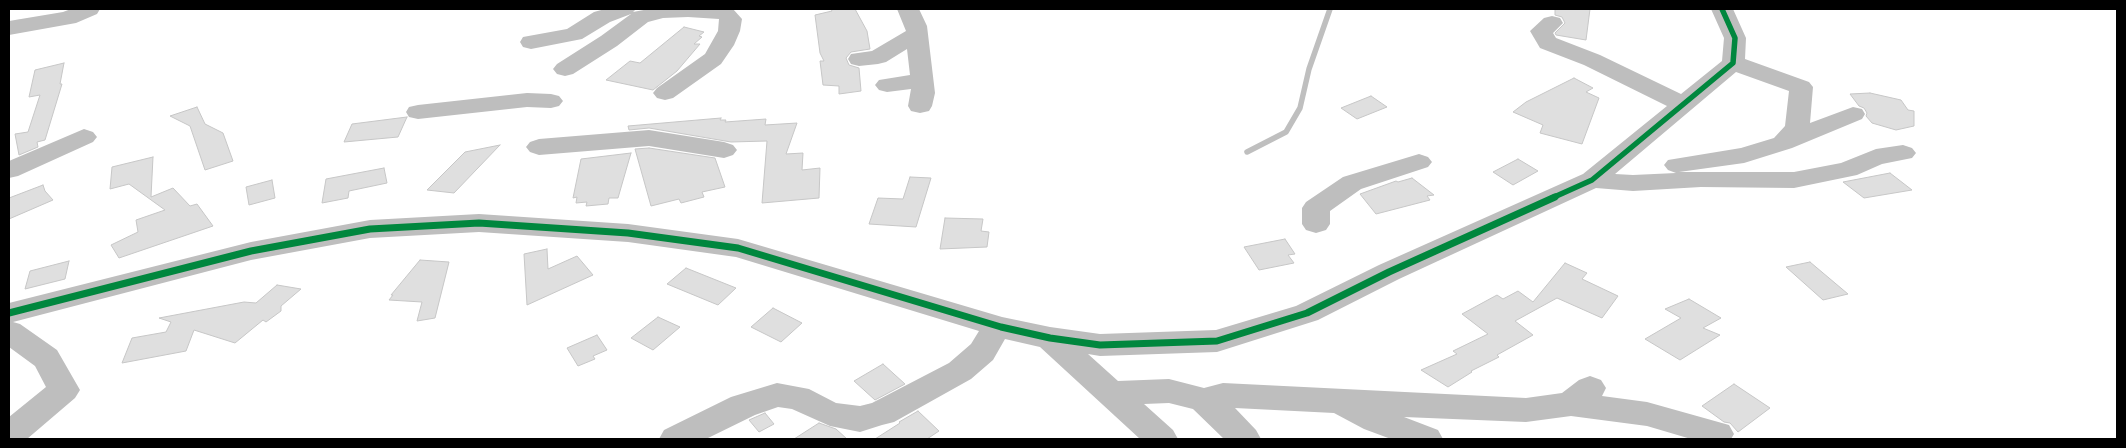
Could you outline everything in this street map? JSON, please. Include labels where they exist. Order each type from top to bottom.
[{"type":"street","points":[[9,28],[68,18],[89,9]]},
{"type":"street","points":[[531,42],[574,34],[602,17],[625,9]]},
{"type":"street","points":[[908,9],[916,26],[917,34],[923,93],[920,106]]},
{"type":"street","points":[[1722,9],[1734,38],[1734,63]]},
{"type":"street","points":[[565,69],[609,41],[640,17],[663,12],[688,10],[725,13],[731,19],[729,31],[723,45],[713,59],[665,93]]},
{"type":"street","points":[[1552,22],[1540,31],[1548,43],[1592,60],[1682,104]]},
{"type":"street","points":[[859,59],[878,57],[917,34]]},
{"type":"street","points":[[9,313],[260,249],[370,229],[479,223],[628,233],[738,248],[997,326],[1050,338],[1100,346],[1217,341],[1307,313],[1389,272],[1592,180],[1734,63]]},
{"type":"street","points":[[1734,63],[1801,87],[1797,128],[1783,143]]},
{"type":"street","points":[[887,85],[922,80]]},
{"type":"street","points":[[418,112],[527,100],[551,100]]},
{"type":"street","points":[[1624,182],[1645,172],[1679,164],[1744,155],[1783,143],[1852,114]]},
{"type":"street","points":[[9,170],[84,137]]},
{"type":"street","points":[[539,147],[649,138],[724,150]]},
{"type":"street","points":[[1592,180],[1624,182],[1701,178],[1794,180],[1848,169],[1876,157],[1903,153]]},
{"type":"street","points":[[1316,224],[1316,208],[1352,183],[1419,162]]},
{"type":"street","points":[[676,439],[743,406],[777,395],[798,398],[830,414],[860,419],[882,413],[960,372],[982,352],[997,326]]},
{"type":"street","points":[[9,332],[46,358],[64,390],[9,435]]},
{"type":"street","points":[[1050,338],[1160,439]]},
{"type":"street","points":[[1110,393],[1169,391],[1204,400],[1226,419],[1244,439]]},
{"type":"street","points":[[1402,404],[1441,391]]},
{"type":"street","points":[[1204,400],[1223,395],[1511,410],[1580,396],[1718,434]]},
{"type":"street","points":[[1336,401],[1376,420],[1426,439]]},
{"type":"building","points":[[831,9],[855,9],[867,31],[870,49],[851,52],[846,58],[849,65],[859,68],[861,91],[839,94],[839,86],[823,85],[820,61],[824,61],[820,53],[815,15],[832,11]]},
{"type":"building","points":[[1555,9],[1590,9],[1586,40],[1556,35],[1555,33],[1565,23],[1562,17],[1555,15]]},
{"type":"building","points":[[684,27],[704,32],[699,36],[702,37],[694,44],[700,44],[677,71],[653,90],[606,80],[630,61],[640,63]]},
{"type":"building","points":[[64,63],[60,84],[62,84],[45,140],[37,142],[38,147],[19,155],[15,134],[28,132],[40,95],[29,97],[35,70]]},
{"type":"building","points":[[1574,78],[1593,88],[1586,92],[1599,98],[1582,144],[1540,133],[1543,125],[1513,112],[1526,102]]},
{"type":"building","points":[[1870,93],[1901,100],[1908,110],[1914,111],[1914,126],[1896,130],[1872,123],[1866,116],[1867,113],[1864,108],[1859,106],[1850,94]]},
{"type":"building","points":[[1371,96],[1387,107],[1357,119],[1341,108]]},
{"type":"building","points":[[197,107],[205,124],[223,133],[233,161],[205,170],[190,126],[170,116]]},
{"type":"building","points":[[407,117],[398,137],[344,142],[352,124]]},
{"type":"building","points":[[721,118],[720,120],[726,120],[725,122],[766,119],[765,125],[797,123],[786,154],[803,153],[802,170],[820,168],[819,198],[762,203],[767,141],[731,142],[649,128],[629,130],[628,126]]},
{"type":"building","points":[[500,145],[454,193],[427,190],[465,152]]},
{"type":"building","points":[[649,148],[715,158],[725,187],[702,192],[704,197],[681,203],[679,199],[651,206],[635,149]]},
{"type":"building","points":[[631,153],[618,198],[609,198],[608,204],[586,206],[587,202],[576,203],[577,197],[573,198],[581,159]]},
{"type":"building","points":[[153,157],[151,197],[173,188],[190,206],[197,204],[213,226],[119,258],[111,245],[138,232],[136,220],[165,210],[129,184],[110,189],[112,167]]},
{"type":"building","points":[[1518,159],[1538,171],[1513,185],[1493,172]]},
{"type":"building","points":[[384,168],[387,183],[349,191],[348,198],[322,203],[326,179]]},
{"type":"building","points":[[1890,173],[1912,190],[1864,198],[1843,182]]},
{"type":"building","points":[[910,177],[931,178],[916,227],[869,224],[878,198],[903,199]]},
{"type":"building","points":[[1412,178],[1434,195],[1427,196],[1430,200],[1376,214],[1360,194],[1396,181]]},
{"type":"building","points":[[272,180],[275,198],[249,205],[246,187]]},
{"type":"building","points":[[43,185],[45,191],[53,200],[9,219],[9,198]]},
{"type":"building","points":[[945,218],[983,219],[981,231],[989,232],[987,247],[940,249]]},
{"type":"building","points":[[1285,239],[1295,254],[1288,255],[1294,263],[1259,270],[1244,247]]},
{"type":"building","points":[[547,249],[548,269],[577,256],[593,275],[527,305],[524,254]]},
{"type":"building","points":[[420,260],[449,262],[435,318],[417,321],[422,302],[389,300]]},
{"type":"building","points":[[69,261],[65,279],[25,289],[30,271]]},
{"type":"building","points":[[1810,262],[1848,294],[1823,300],[1786,267]]},
{"type":"building","points":[[1565,263],[1587,273],[1582,279],[1618,296],[1602,318],[1557,298],[1515,321],[1533,335],[1497,355],[1499,357],[1471,371],[1448,387],[1421,370],[1457,354],[1453,351],[1488,334],[1462,314],[1497,295],[1503,299],[1518,291],[1533,302]]},
{"type":"building","points":[[686,268],[736,288],[718,305],[667,284]]},
{"type":"building","points":[[277,285],[301,289],[281,306],[281,311],[266,322],[263,320],[235,343],[194,330],[186,351],[122,363],[132,338],[166,332],[171,322],[159,318],[244,302],[256,303]]},
{"type":"building","points":[[1689,299],[1721,318],[1703,328],[1720,335],[1680,360],[1645,339],[1681,318],[1665,309]]},
{"type":"building","points":[[773,308],[802,323],[781,342],[751,327]]},
{"type":"building","points":[[658,317],[680,327],[653,350],[631,338]]},
{"type":"building","points":[[597,335],[607,350],[593,356],[595,359],[578,366],[567,348]]},
{"type":"building","points":[[883,364],[905,384],[875,400],[854,381]]},
{"type":"building","points":[[1734,384],[1770,408],[1738,432],[1730,423],[1724,422],[1702,406]]},
{"type":"building","points":[[918,411],[939,431],[927,439],[875,439],[899,422]]},
{"type":"building","points":[[765,413],[774,424],[759,432],[749,420]]},
{"type":"building","points":[[819,423],[836,429],[847,439],[794,439]]},
{"type":"waterway","points":[[1247,152],[1286,132],[1300,108],[1309,69],[1330,9]]},
{"type":"cycle path","points":[[9,313],[251,251],[370,229],[479,223],[628,233],[738,248],[1001,327],[1050,338],[1100,345],[1217,341],[1307,313],[1389,272],[1592,180],[1733,63],[1735,38],[1722,9]]}]
